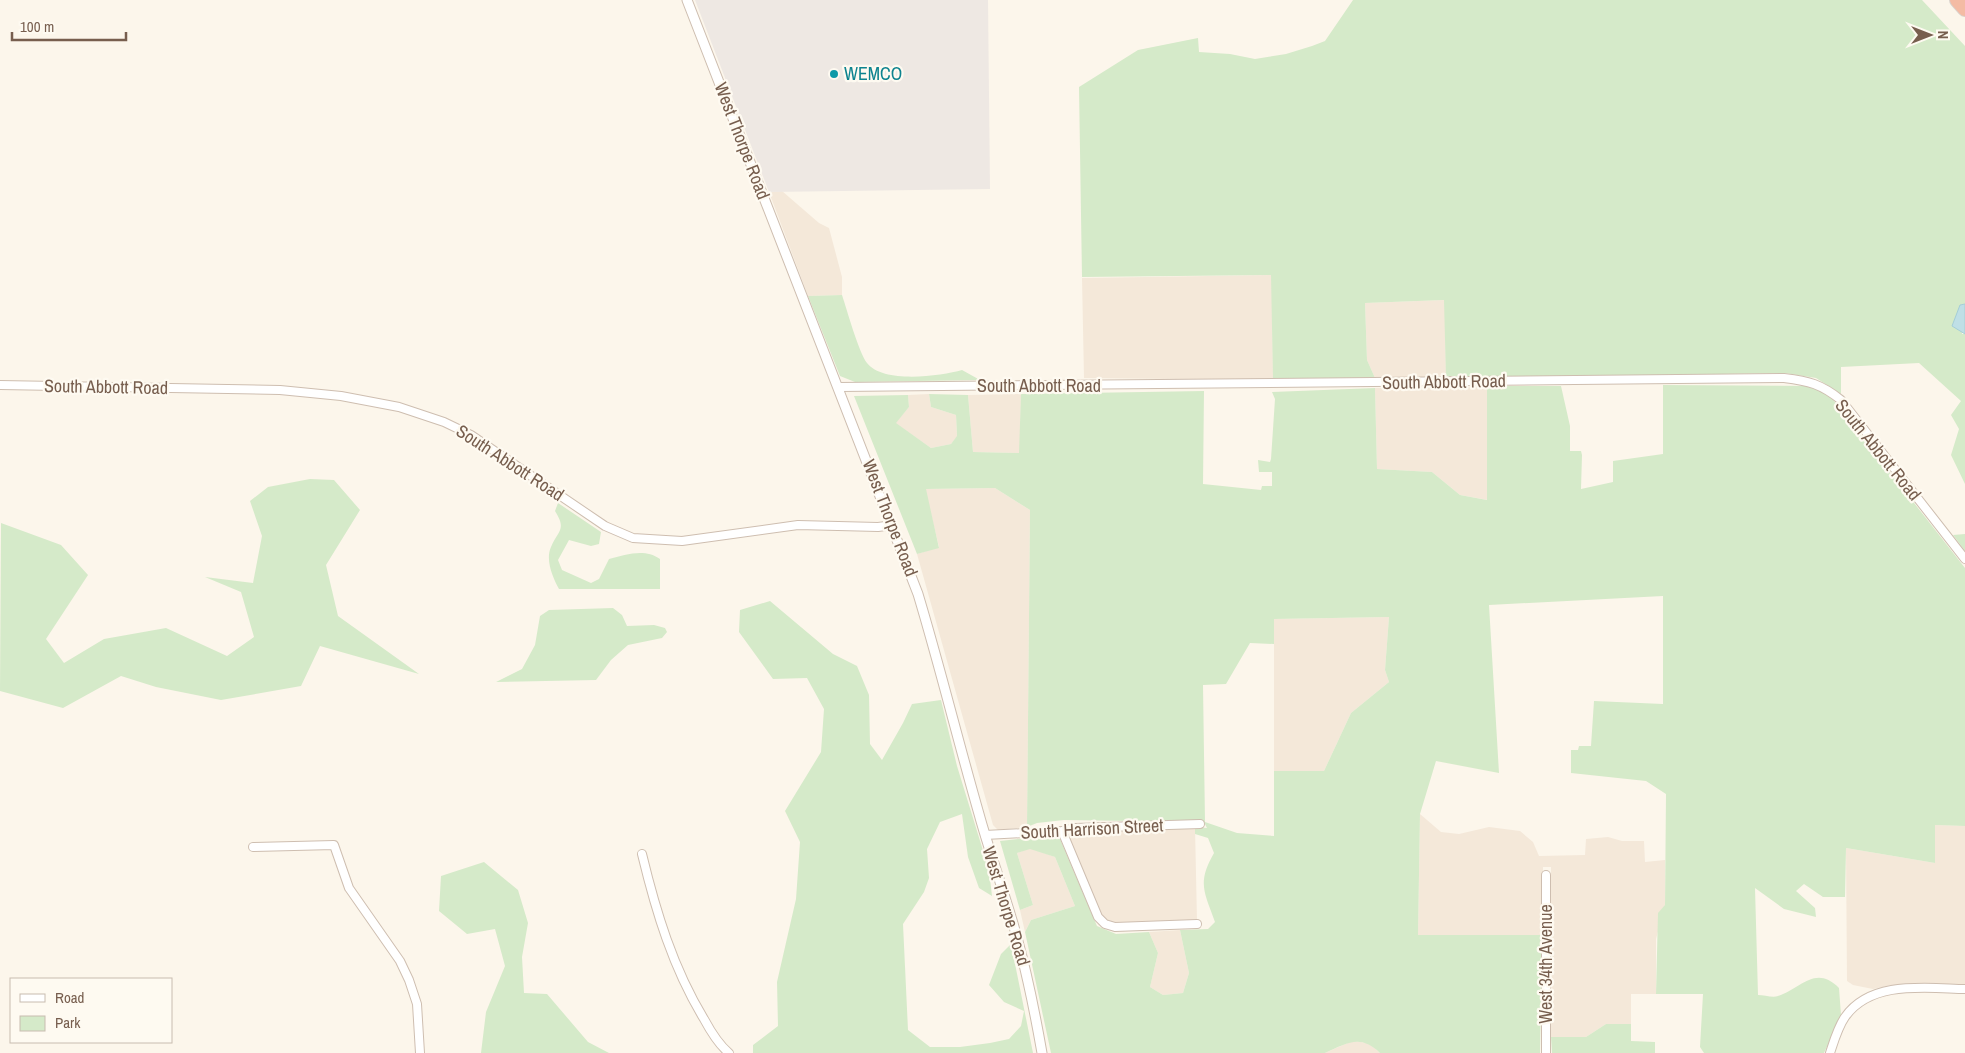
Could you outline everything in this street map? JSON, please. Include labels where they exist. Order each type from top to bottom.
[{"type":"highway","points":[[1957,0],[1965,9]]},
{"type":"street","name":"West Thorpe Road","points":[[687,0],[893,524],[918,594],[938,658],[959,746],[1016,932],[1030,988],[1042,1053]]},
{"type":"street","name":"South Abbott Road","points":[[839,387],[1784,378],[1810,381],[1827,389],[1841,400],[1965,559]]},
{"type":"street","name":"South Abbott Road","points":[[0,385],[280,390],[341,396],[399,407],[444,422],[471,435],[606,526],[633,538],[682,541],[798,524],[878,527],[893,524]]},
{"type":"street","name":"South Harrison Street","points":[[985,834],[1062,831],[1075,828],[1200,824]]},
{"type":"street","points":[[1062,831],[1098,917],[1105,924],[1115,926],[1197,924]]},
{"type":"street","points":[[253,847],[334,845],[349,888],[400,961],[410,980],[416,1004],[420,1053]]},
{"type":"street","points":[[642,854],[666,942],[688,995],[719,1045],[729,1053]]},
{"type":"street","name":"West 34th Avenue","points":[[1546,875],[1546,1053]]},
{"type":"street","points":[[1830,1053],[1844,1018],[1856,1005],[1873,995],[1890,990],[1965,988]]},
{"type":"shaded area","points":[[695,0],[988,0],[990,189],[769,192]]},
{"type":"shaded area","points":[[782,191],[819,223],[829,228],[842,277],[842,295],[808,296],[769,192]]},
{"type":"shaded area","points":[[1272,275],[1273,380],[1084,378],[1082,278]]},
{"type":"shaded area","points":[[1445,300],[1446,379],[1375,378],[1367,360],[1365,303]]},
{"type":"shaded area","points":[[1487,386],[1488,500],[1460,495],[1432,472],[1377,469],[1375,388]]},
{"type":"shaded area","points":[[929,394],[931,407],[956,415],[957,437],[951,444],[931,448],[895,423],[909,407],[908,395]]},
{"type":"shaded area","points":[[1021,394],[1020,453],[973,452],[968,395]]},
{"type":"shaded area","points":[[995,488],[1030,510],[1027,827],[998,830],[993,825],[917,554],[939,547],[925,489]]},
{"type":"shaded area","points":[[1389,617],[1385,670],[1389,682],[1351,713],[1324,771],[1274,771],[1274,619]]},
{"type":"shaded area","points":[[1420,814],[1441,832],[1459,834],[1489,827],[1520,831],[1533,842],[1539,856],[1585,855],[1586,839],[1608,837],[1622,841],[1644,841],[1645,862],[1665,860],[1665,905],[1656,939],[1656,994],[1631,994],[1631,1024],[1606,1024],[1586,1037],[1551,1037],[1551,867],[1543,867],[1542,935],[1418,935]]},
{"type":"shaded area","points":[[1935,825],[1965,826],[1965,984],[1891,985],[1873,989],[1853,985],[1847,981],[1846,848],[1935,863]]},
{"type":"shaded area","points":[[1195,827],[1197,921],[1122,923],[1109,921],[1102,917],[1068,835],[1075,831]]},
{"type":"shaded area","points":[[1030,848],[1055,857],[1075,906],[1031,920],[1025,932],[1020,910],[1033,905],[1017,853]]},
{"type":"shaded area","points":[[1180,930],[1189,973],[1183,993],[1163,995],[1150,987],[1158,953],[1149,932]]},
{"type":"shaded area","points":[[1352,1041],[1369,1043],[1380,1053],[1325,1053]]},
{"type":"green space","points":[[1353,0],[1922,0],[1965,46],[1965,304],[1960,305],[1962,334],[1965,334],[1965,484],[1951,455],[1959,429],[1951,415],[1961,401],[1919,363],[1841,367],[1841,394],[1816,378],[1785,373],[1446,379],[1444,300],[1365,303],[1367,360],[1375,378],[1273,380],[1271,275],[1082,277],[1079,87],[1138,50],[1198,38],[1199,52],[1230,54],[1255,59],[1286,54],[1312,46],[1325,41]]},
{"type":"green space","points":[[842,295],[860,350],[867,363],[875,370],[886,374],[913,377],[962,370],[980,380],[855,382],[840,376],[808,296]]},
{"type":"green space","points":[[1663,385],[1811,386],[1831,397],[1965,568],[1965,826],[1935,825],[1935,863],[1846,848],[1845,897],[1823,897],[1804,884],[1796,891],[1815,908],[1816,917],[1784,909],[1755,888],[1758,995],[1778,996],[1815,978],[1823,978],[1839,988],[1841,1015],[1824,1053],[1704,1053],[1700,1047],[1703,994],[1656,994],[1658,913],[1665,905],[1666,794],[1646,781],[1571,773],[1571,750],[1578,750],[1579,746],[1591,746],[1594,701],[1663,704],[1663,596],[1489,605],[1499,773],[1436,761],[1420,814],[1418,935],[1542,935],[1540,1053],[1380,1053],[1366,1044],[1354,1042],[1325,1053],[1051,1053],[1025,932],[1031,920],[1075,906],[1055,857],[1030,849],[1017,853],[1033,905],[1020,910],[1000,841],[1047,836],[1060,839],[1097,926],[1116,934],[1149,932],[1158,953],[1150,987],[1163,995],[1183,993],[1189,973],[1180,930],[1208,929],[1215,922],[1204,887],[1205,872],[1214,853],[1208,838],[1195,834],[1195,827],[1207,828],[1204,822],[1064,820],[1037,823],[1027,827],[1030,510],[995,488],[926,489],[939,548],[917,554],[854,396],[908,395],[909,407],[896,423],[931,448],[951,444],[957,436],[956,415],[931,407],[929,394],[968,395],[973,452],[1019,453],[1021,394],[1204,391],[1203,484],[1261,490],[1262,486],[1272,486],[1272,472],[1259,472],[1258,460],[1270,462],[1271,459],[1275,399],[1272,392],[1375,388],[1377,469],[1432,472],[1460,495],[1487,500],[1487,386],[1561,386],[1570,426],[1570,451],[1581,451],[1582,455],[1581,489],[1613,482],[1613,461],[1663,454]],"holes":[[[1389,617],[1385,670],[1389,682],[1351,713],[1324,771],[1274,771],[1274,836],[1237,833],[1205,822],[1203,685],[1226,684],[1250,643],[1274,644],[1274,619]]]},
{"type":"green space","points":[[310,479],[334,480],[360,510],[326,565],[338,616],[419,674],[320,646],[301,686],[221,700],[156,687],[121,676],[63,708],[0,691],[1,523],[61,545],[88,575],[46,639],[64,663],[104,639],[166,628],[227,656],[254,637],[241,592],[205,577],[253,583],[262,536],[250,501],[268,487]]},
{"type":"green space","points":[[558,503],[601,532],[599,544],[591,546],[569,540],[558,560],[562,570],[591,583],[599,579],[609,559],[635,553],[648,554],[660,559],[660,589],[559,589],[549,563],[549,552],[561,526],[555,511]]},
{"type":"green space","points":[[1965,534],[1965,551],[1953,535]]},
{"type":"green space","points":[[770,601],[833,654],[857,666],[869,695],[870,744],[882,760],[912,704],[941,700],[957,766],[989,870],[992,896],[979,888],[968,857],[962,814],[940,822],[927,849],[929,878],[924,892],[903,924],[908,1030],[930,1047],[960,1047],[1009,1039],[1021,1026],[1024,1011],[1004,1002],[989,985],[1001,954],[1011,944],[1033,1053],[753,1053],[753,1045],[778,1026],[777,982],[796,899],[800,842],[785,811],[821,752],[824,709],[807,678],[773,679],[739,632],[740,610]]},
{"type":"green space","points":[[613,608],[622,615],[627,626],[654,625],[665,628],[667,632],[662,638],[628,645],[611,660],[596,680],[496,682],[522,669],[535,645],[540,616],[549,610]]},
{"type":"green space","points":[[484,862],[518,890],[528,923],[522,957],[524,993],[547,994],[588,1042],[609,1053],[481,1053],[486,1012],[505,966],[495,929],[467,934],[439,911],[441,876]]},
{"type":"green space","points":[[1606,1024],[1631,1024],[1631,1041],[1655,1042],[1655,1053],[1552,1053],[1551,1037],[1586,1037]]},
{"type":"water","points":[[1965,304],[1965,334],[1952,326],[1960,305]]},
{"type":"place","name":"WEMCO","points":[[834,74]]}]
